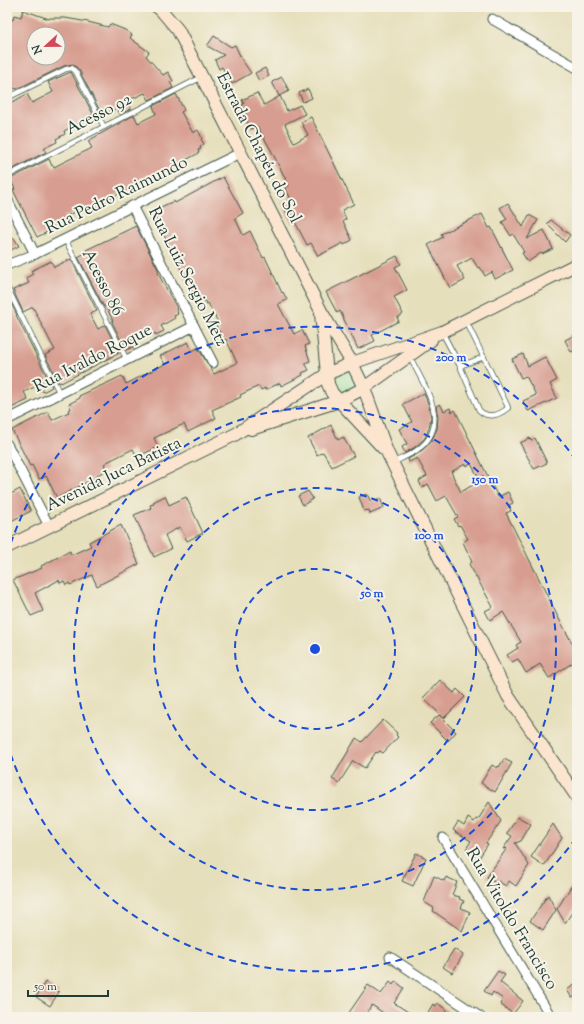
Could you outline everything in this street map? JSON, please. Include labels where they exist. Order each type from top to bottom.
[{"type":"main road","name":"Estrada Chapéu do Sol","points":[[157,7],[162,10],[178,30],[321,311],[352,363],[364,388],[387,452]]},
{"type":"main road","name":"Avenida Juca Batista","points":[[7,547],[236,434],[327,374],[352,363],[442,332],[577,264]]},
{"type":"main road","name":"Estrada Chapéu do Sol","points":[[321,311],[328,384],[332,393],[387,452]]},
{"type":"main road","name":"Avenida Juca Batista","points":[[236,434],[339,401],[364,388],[442,332]]},
{"type":"main road","points":[[387,452],[508,696],[577,798]]},
{"type":"street","points":[[492,19],[577,68]]},
{"type":"street","name":"Rua Pedro Raimundo","points":[[7,265],[65,239],[240,152]]},
{"type":"street","points":[[7,199],[34,254]]},
{"type":"street","name":"Rua Luiz Sergio Metz","points":[[132,206],[213,363]]},
{"type":"street","name":"Rua Ivaldo Roque","points":[[7,420],[194,326]]},
{"type":"street","points":[[7,444],[48,526]]},
{"type":"street","name":"Rua Vitoldo Francisco","points":[[444,838],[551,1017]]},
{"type":"street","points":[[390,957],[480,1017]]},
{"type":"lane","points":[[7,98],[66,69],[72,68],[76,72],[104,127]]},
{"type":"lane","name":"Acesso 92","points":[[7,176],[203,77]]},
{"type":"lane","name":"Acesso 86","points":[[65,239],[127,360]]},
{"type":"lane","points":[[7,287],[60,394]]},
{"type":"lane","points":[[442,332],[460,366],[479,410],[484,415],[488,416],[504,411],[508,408],[507,405],[466,320]]},
{"type":"lane","points":[[392,463],[417,450],[429,438],[435,422],[434,407],[409,356]]},
{"type":"lane","points":[[460,366],[484,357]]},
{"type":"green space","points":[[346,370],[350,371],[356,384],[355,388],[345,393],[337,391],[333,381],[334,377]]},
{"type":"building","points":[[23,10],[49,19],[65,18],[108,27],[110,24],[125,30],[132,35],[130,38],[149,52],[146,56],[163,75],[168,72],[173,81],[170,82],[173,88],[149,100],[145,93],[129,100],[131,109],[120,114],[117,108],[107,113],[105,108],[100,111],[79,70],[73,64],[66,66],[66,26],[26,26],[26,66],[64,66],[17,89],[7,86],[7,18],[13,20],[14,15],[21,17]]},
{"type":"building","points":[[214,36],[231,47],[235,45],[242,60],[251,73],[232,84],[222,67],[219,69],[215,60],[224,55],[207,46]]},
{"type":"building","points":[[265,68],[269,76],[259,81],[255,73]]},
{"type":"building","points":[[71,72],[93,114],[89,116],[90,118],[64,131],[65,134],[56,139],[57,142],[44,149],[46,152],[7,172],[7,105],[27,94],[32,103],[53,92],[48,82]]},
{"type":"building","points":[[282,77],[289,91],[279,96],[272,82]]},
{"type":"building","points":[[308,89],[312,98],[303,102],[299,93]]},
{"type":"building","points":[[257,93],[264,105],[280,96],[287,111],[300,105],[305,114],[285,124],[294,143],[308,135],[301,122],[311,117],[354,204],[342,210],[346,219],[343,221],[352,240],[344,245],[343,243],[318,256],[311,243],[307,245],[295,222],[292,224],[282,203],[291,199],[285,188],[289,186],[257,126],[251,129],[244,115],[246,113],[242,105],[244,104],[242,100]]},
{"type":"building","points":[[176,94],[184,110],[181,112],[193,133],[198,130],[202,138],[201,139],[204,144],[200,147],[201,149],[198,150],[199,153],[159,174],[160,176],[138,187],[138,185],[131,189],[130,188],[106,200],[107,202],[88,212],[85,207],[64,217],[66,223],[37,237],[13,190],[15,189],[10,179],[49,159],[54,167],[92,148],[88,141],[134,115],[138,123],[156,114],[153,106]]},
{"type":"building","points":[[223,177],[243,213],[235,218],[243,235],[250,231],[263,258],[265,257],[282,293],[283,292],[287,300],[278,304],[294,334],[302,330],[309,344],[305,346],[310,361],[305,363],[309,370],[302,373],[303,375],[281,386],[280,383],[265,390],[265,388],[261,390],[259,386],[240,395],[241,397],[212,410],[216,418],[188,432],[184,424],[154,438],[158,447],[137,457],[133,449],[109,461],[104,464],[107,470],[57,498],[46,476],[39,479],[32,465],[30,466],[12,430],[48,412],[52,420],[69,412],[68,410],[71,409],[69,404],[80,398],[79,396],[122,376],[126,384],[134,380],[165,364],[160,356],[188,342],[192,351],[198,348],[214,374],[237,363],[226,339],[218,343],[215,336],[220,333],[216,326],[219,324],[208,303],[206,304],[203,297],[196,300],[152,211],[174,201],[175,203]]},
{"type":"building","points":[[508,203],[523,227],[529,215],[538,220],[527,239],[544,230],[553,249],[542,254],[541,253],[528,262],[513,234],[511,236],[502,222],[507,219],[500,208]]},
{"type":"building","points":[[482,214],[489,228],[491,227],[513,270],[495,279],[492,272],[485,276],[480,267],[478,268],[472,258],[457,266],[465,280],[450,288],[428,245],[443,237],[441,234]]},
{"type":"building","points":[[551,220],[570,235],[565,242],[547,224]]},
{"type":"building","points":[[136,226],[159,271],[158,272],[161,279],[177,308],[178,314],[174,316],[175,318],[161,326],[164,331],[156,335],[155,333],[149,335],[146,331],[131,339],[135,346],[126,350],[106,306],[104,307],[78,257],[87,252],[86,250]]},
{"type":"building","points":[[14,238],[19,246],[7,252],[7,242]]},
{"type":"building","points":[[397,256],[401,264],[395,267],[407,290],[394,297],[403,314],[397,318],[399,321],[372,335],[375,341],[358,349],[340,311],[337,313],[326,292]]},
{"type":"building","points":[[71,259],[97,311],[90,314],[98,329],[105,325],[119,353],[59,383],[45,355],[55,350],[33,307],[23,312],[13,290],[29,283],[26,278],[33,274],[31,271],[51,261],[54,267]]},
{"type":"building","points":[[7,295],[52,387],[43,392],[39,385],[24,392],[28,400],[7,410]]},
{"type":"building","points":[[577,334],[577,349],[571,352],[565,340]]},
{"type":"building","points":[[523,354],[528,366],[545,357],[557,380],[550,384],[557,398],[528,411],[523,401],[536,395],[526,376],[521,378],[512,359]]},
{"type":"building","points":[[424,393],[431,417],[429,428],[425,438],[405,453],[402,447],[407,444],[399,429],[412,422],[403,404]]},
{"type":"building","points":[[440,404],[444,411],[450,408],[452,412],[455,410],[498,497],[508,492],[513,503],[509,505],[511,511],[506,513],[577,652],[577,660],[549,678],[540,664],[526,673],[518,659],[512,662],[507,655],[518,648],[516,645],[521,642],[503,612],[490,620],[485,611],[493,607],[469,564],[472,562],[463,542],[468,539],[460,525],[458,526],[454,519],[458,517],[446,496],[437,501],[428,484],[422,488],[419,481],[427,476],[417,458],[409,462],[408,459],[419,453],[431,442],[437,429],[438,417],[436,406]],"holes":[[[465,464],[466,466],[471,464],[479,478],[477,480],[478,482],[461,492],[451,472]]]},
{"type":"building","points":[[331,425],[338,440],[343,437],[354,456],[332,467],[323,452],[317,455],[308,438]]},
{"type":"building","points":[[530,438],[531,441],[535,438],[547,463],[534,469],[520,443]]},
{"type":"building","points":[[20,489],[31,511],[7,523],[7,496]]},
{"type":"building","points":[[308,491],[313,499],[303,505],[298,496]]},
{"type":"building","points":[[367,494],[371,502],[380,498],[384,508],[370,514],[369,510],[364,511],[359,497]]},
{"type":"building","points":[[165,496],[169,505],[186,497],[203,533],[187,541],[180,527],[165,535],[171,549],[154,557],[134,515],[151,508],[150,505],[154,504],[153,502]]},
{"type":"building","points":[[121,525],[139,564],[97,586],[92,575],[70,585],[69,583],[66,585],[64,581],[60,583],[59,580],[35,593],[43,611],[31,616],[13,580],[42,568],[41,566],[70,551],[71,555],[91,546],[89,542]]},
{"type":"building","points":[[440,680],[454,693],[457,689],[465,697],[444,718],[423,698]]},
{"type":"building","points":[[439,715],[456,732],[448,741],[430,723]]},
{"type":"building","points":[[383,720],[397,733],[396,735],[398,737],[383,753],[380,751],[377,753],[376,752],[365,768],[353,761],[339,783],[332,779],[356,738],[362,742]]},
{"type":"building","points":[[504,759],[512,763],[495,792],[481,783],[492,765],[497,768],[498,766],[499,767]]},
{"type":"building","points":[[489,802],[501,821],[486,843],[488,844],[479,858],[466,849],[471,841],[453,830],[458,822],[464,826],[468,818],[474,822],[476,819],[478,820]]},
{"type":"building","points":[[518,817],[531,824],[521,841],[515,843],[529,865],[516,886],[509,881],[506,886],[498,881],[496,883],[487,877],[507,848],[503,849],[512,836],[507,833]]},
{"type":"building","points":[[553,824],[562,838],[544,866],[531,857]]},
{"type":"building","points":[[416,853],[426,858],[413,886],[402,881]]},
{"type":"building","points":[[434,876],[444,881],[446,877],[457,882],[452,895],[460,897],[459,899],[464,901],[461,908],[470,912],[462,931],[433,911],[434,908],[424,902]]},
{"type":"building","points":[[577,877],[577,905],[565,923],[557,909]]},
{"type":"building","points":[[548,895],[556,910],[543,930],[530,921]]},
{"type":"building","points":[[454,949],[463,955],[452,973],[443,967]]},
{"type":"building","points":[[498,971],[505,975],[500,982],[523,1001],[513,1014],[500,1004],[503,999],[493,992],[491,996],[484,991]]},
{"type":"building","points":[[395,981],[404,988],[394,1003],[416,1017],[389,1017],[372,1005],[364,1017],[346,1017],[368,985],[381,994],[390,982],[393,985]]},
{"type":"building","points":[[45,982],[59,992],[50,1006],[36,997]]},
{"type":"building","points":[[577,983],[577,995],[572,998],[567,990]]},
{"type":"building","points":[[437,1003],[447,1010],[443,1017],[425,1017],[433,1004],[436,1006]]}]
